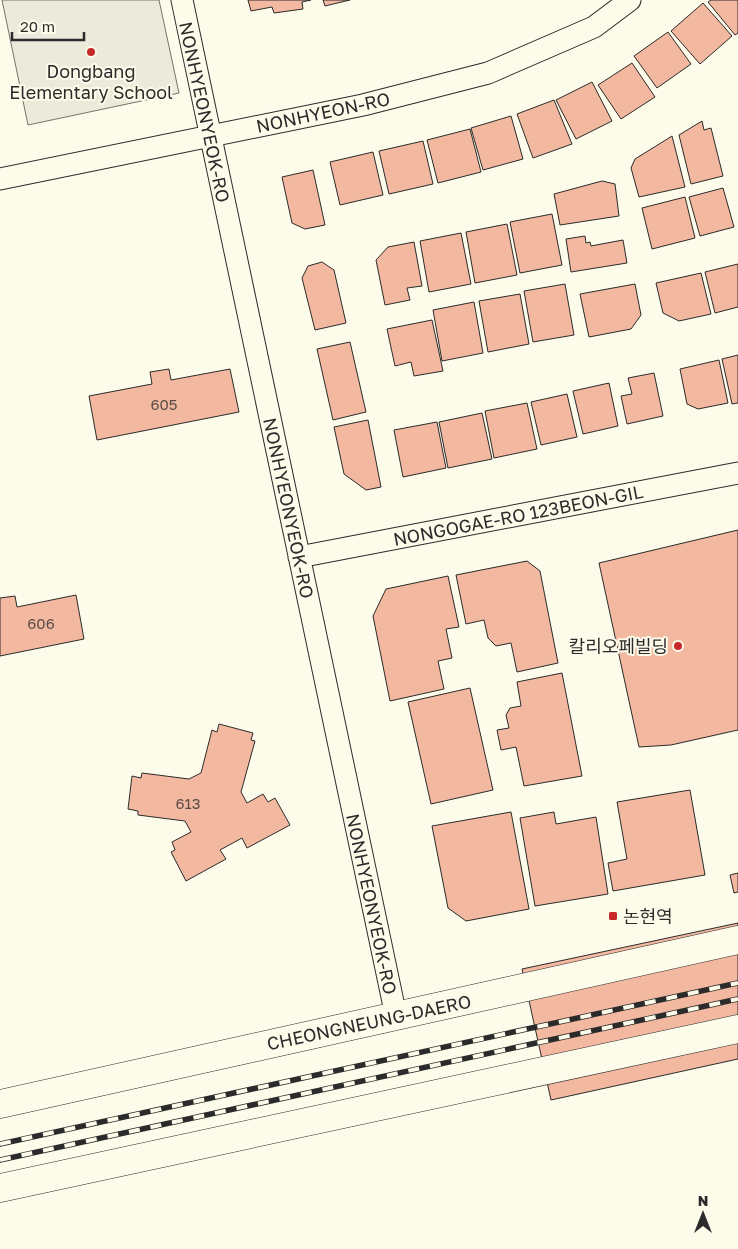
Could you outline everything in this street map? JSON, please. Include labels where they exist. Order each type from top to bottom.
[{"type":"main road","name":"CHEONGNEUNG-DAERO","points":[[0,1104],[738,940]]},
{"type":"main road","points":[[0,1188],[738,1029]]},
{"type":"street","name":"NONHYEONYEOK-RO","points":[[182,0],[396,1016]]},
{"type":"street","name":"NONHYEON-RO","points":[[0,179],[363,105],[488,73],[594,27],[630,0]]},
{"type":"street","name":"NONGOGAE-RO 123BEON-GIL","points":[[299,557],[738,473]]},
{"type":"shaded area","name":"Dongbang Elementary School","points":[[2,0],[159,0],[179,93],[28,125]]},
{"type":"building","points":[[248,0],[311,0],[302,2],[303,9],[274,13],[272,7],[251,11]]},
{"type":"building","points":[[323,0],[350,0],[325,6]]},
{"type":"building","points":[[711,0],[738,0],[738,33],[735,35],[708,2]]},
{"type":"building","points":[[703,3],[732,36],[700,64],[671,31]]},
{"type":"building","points":[[668,32],[691,64],[657,88],[634,56]]},
{"type":"building","points":[[632,63],[655,97],[621,119],[598,85]]},
{"type":"building","points":[[592,82],[612,121],[576,139],[556,100]]},
{"type":"building","points":[[554,100],[572,144],[533,158],[517,114]]},
{"type":"building","points":[[511,116],[523,159],[483,170],[471,128]]},
{"type":"building","points":[[702,121],[704,130],[711,128],[723,176],[691,184],[679,135]]},
{"type":"building","points":[[470,129],[481,172],[438,183],[427,140]]},
{"type":"building","points":[[672,136],[685,187],[639,197],[631,168],[635,159]]},
{"type":"building","points":[[423,141],[433,184],[389,194],[379,151]]},
{"type":"building","points":[[373,152],[383,195],[340,205],[330,162]]},
{"type":"building","points":[[313,170],[325,225],[305,229],[292,223],[282,177]]},
{"type":"building","points":[[602,181],[615,184],[619,216],[560,225],[554,194]]},
{"type":"building","points":[[723,188],[734,227],[700,236],[689,197]]},
{"type":"building","points":[[685,197],[695,238],[652,249],[642,208]]},
{"type":"building","points":[[552,214],[562,265],[520,273],[510,222]]},
{"type":"building","points":[[507,224],[517,275],[475,283],[466,232]]},
{"type":"building","points":[[461,233],[471,284],[429,292],[420,241]]},
{"type":"building","points":[[585,236],[586,243],[590,242],[591,246],[623,240],[627,263],[571,272],[566,239]]},
{"type":"building","points":[[414,242],[422,286],[407,288],[410,300],[385,305],[376,260],[388,247]]},
{"type":"building","points":[[322,262],[334,270],[346,323],[315,330],[302,278],[308,266]]},
{"type":"building","points":[[738,264],[738,307],[715,313],[705,272]]},
{"type":"building","points":[[701,273],[711,314],[679,321],[663,313],[656,283]]},
{"type":"building","points":[[565,284],[574,335],[533,342],[524,291]]},
{"type":"building","points":[[635,284],[641,315],[631,329],[589,337],[580,294]]},
{"type":"building","points":[[520,294],[529,344],[488,352],[479,301]]},
{"type":"building","points":[[474,302],[483,353],[442,361],[433,310]]},
{"type":"building","points":[[432,320],[443,371],[414,376],[411,362],[395,366],[387,329]]},
{"type":"building","points":[[350,342],[366,412],[333,420],[317,349]]},
{"type":"building","points":[[738,355],[738,403],[732,404],[722,359]]},
{"type":"building","points":[[719,360],[728,403],[698,409],[687,404],[680,369]]},
{"type":"building","points":[[169,369],[171,380],[230,369],[239,412],[97,440],[89,396],[152,384],[150,372]]},
{"type":"building","points":[[654,373],[663,416],[627,424],[621,396],[632,394],[628,378]]},
{"type":"building","points":[[609,383],[618,426],[583,434],[573,391]]},
{"type":"building","points":[[567,394],[577,437],[541,445],[531,402]]},
{"type":"building","points":[[527,403],[537,449],[494,458],[485,411]]},
{"type":"building","points":[[482,413],[492,459],[448,468],[439,422]]},
{"type":"building","points":[[368,420],[381,487],[366,490],[344,474],[334,427]]},
{"type":"building","points":[[437,422],[446,468],[403,477],[394,430]]},
{"type":"building","name":"칼리오페빌딩","points":[[738,530],[738,730],[671,745],[639,747],[599,563]]},
{"type":"building","points":[[527,561],[540,571],[558,663],[517,672],[511,643],[496,646],[488,638],[484,620],[466,624],[456,575]]},
{"type":"building","points":[[448,576],[459,627],[446,629],[452,658],[438,661],[444,689],[390,701],[373,616],[386,589]]},
{"type":"building","points":[[76,595],[84,639],[0,656],[0,598],[15,596],[17,607]]},
{"type":"building","points":[[562,673],[582,776],[524,786],[516,747],[501,750],[497,730],[509,728],[506,715],[510,708],[521,706],[517,682]]},
{"type":"building","points":[[470,688],[493,790],[431,804],[408,702]]},
{"type":"building","points":[[219,724],[253,733],[251,740],[255,741],[241,792],[247,803],[263,794],[268,802],[275,798],[290,825],[247,848],[242,838],[220,850],[226,859],[186,881],[171,852],[175,850],[172,842],[191,832],[185,821],[138,815],[138,811],[128,809],[132,776],[141,778],[142,773],[189,779],[201,773],[212,730],[217,732]]},
{"type":"building","points":[[690,790],[705,875],[613,891],[608,863],[627,859],[617,802]]},
{"type":"building","points":[[511,812],[529,909],[466,921],[448,908],[432,826]]},
{"type":"building","points":[[554,812],[556,824],[596,817],[608,894],[535,906],[520,818]]},
{"type":"building","points":[[738,873],[738,892],[734,893],[730,875]]},
{"type":"building","points":[[738,923],[738,1059],[551,1100],[522,969]]},
{"type":"railway","points":[[0,1144],[738,983]]},
{"type":"railway","points":[[0,1160],[738,999]]},
{"type":"place","name":"Dongbang Elementary School","points":[[91,52]]},
{"type":"place","name":"칼리오페빌딩","points":[[678,646]]},
{"type":"place","name":"논현역","points":[[613,916]]}]
